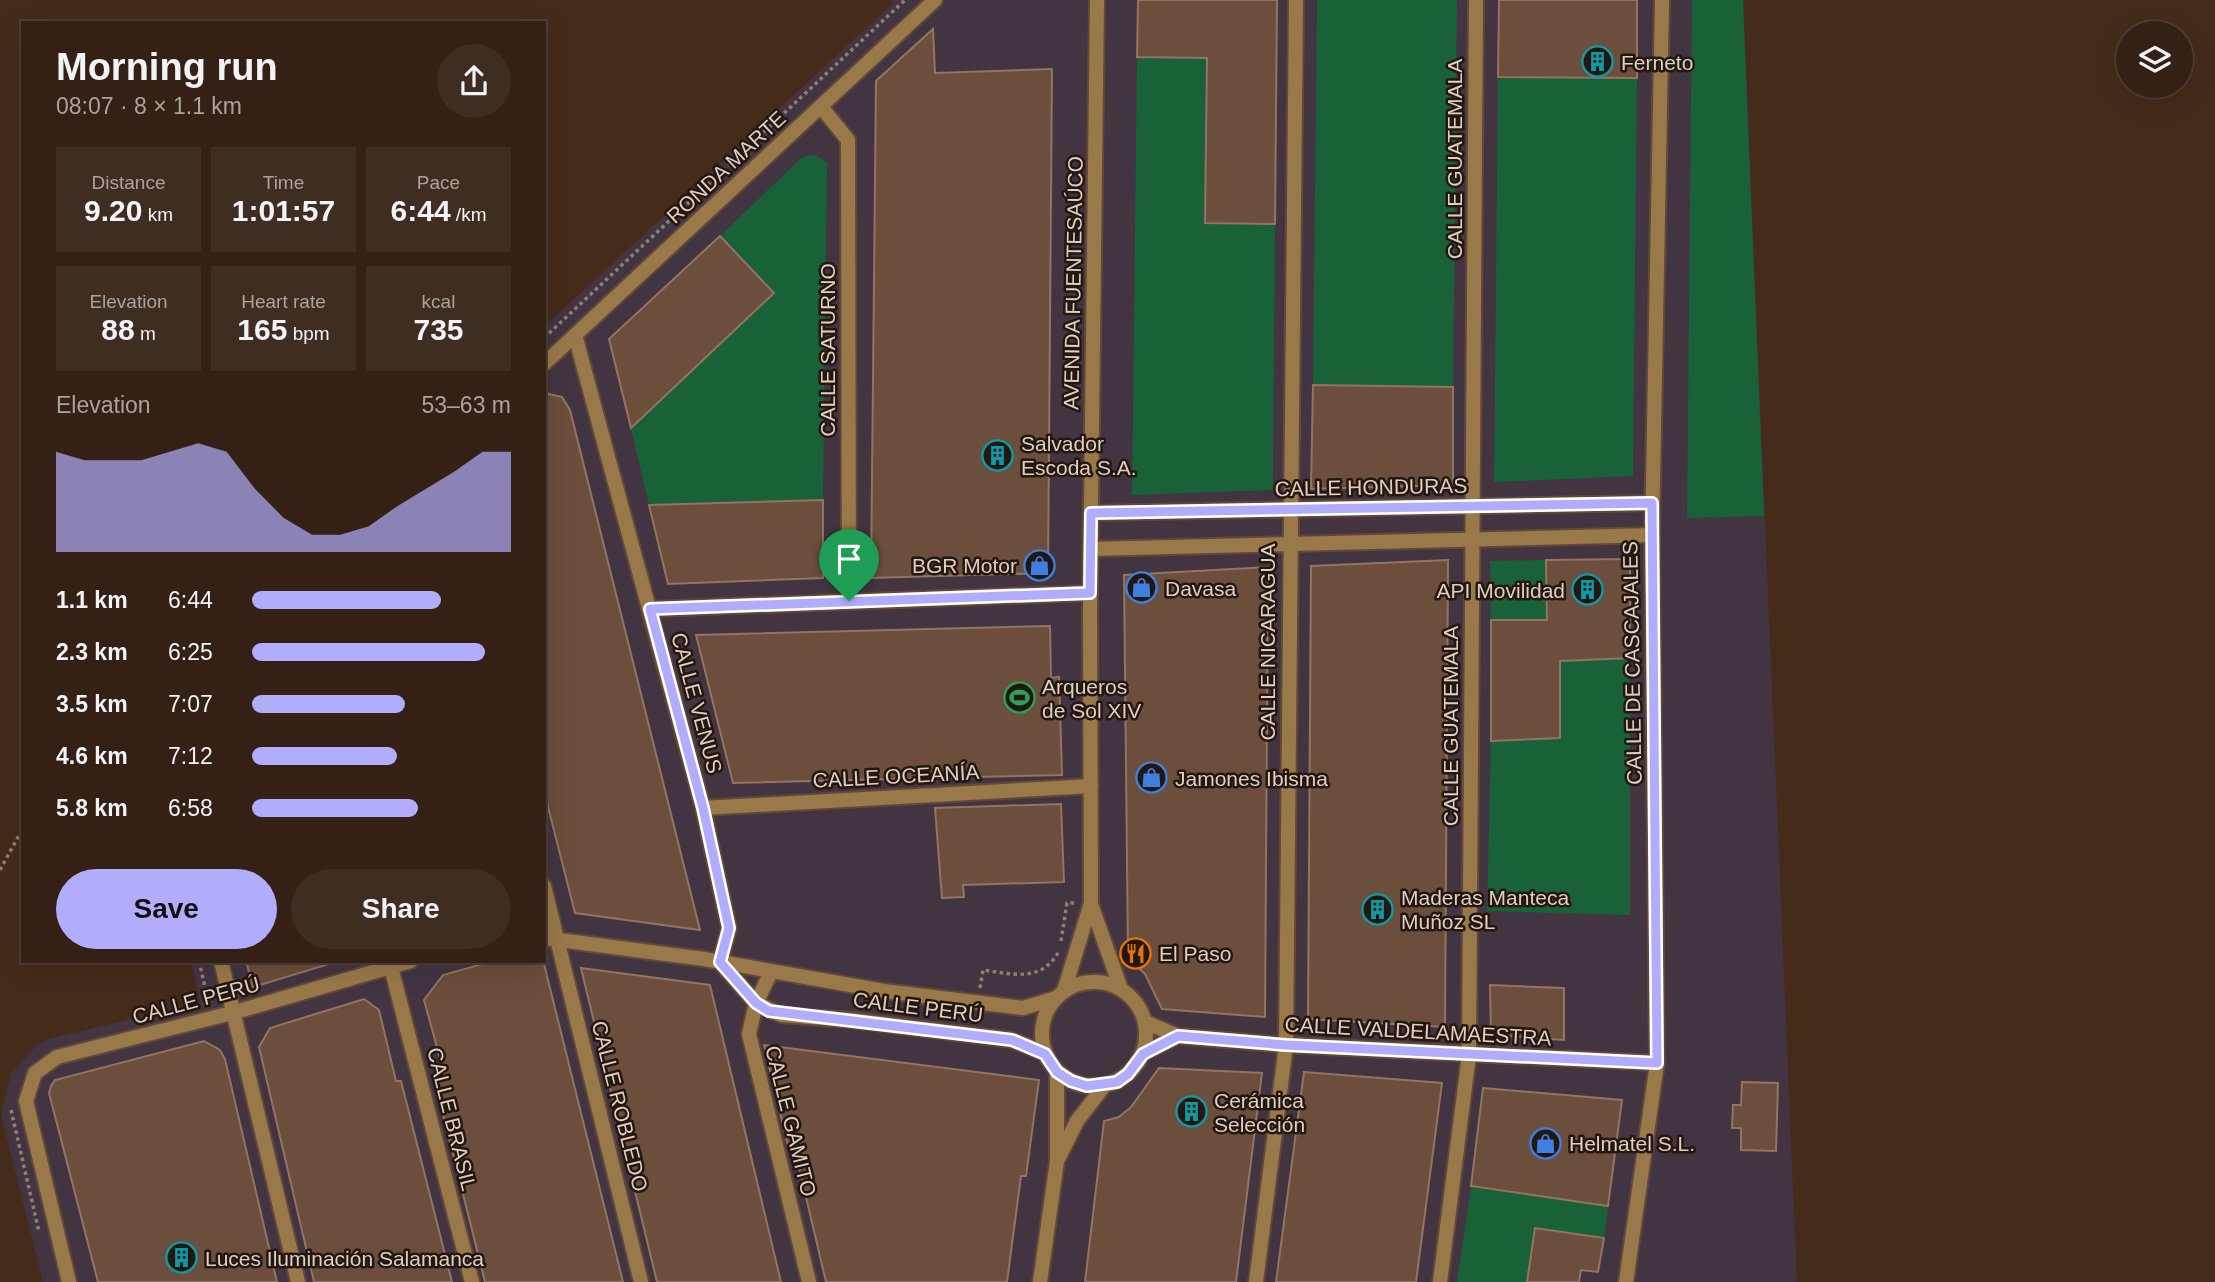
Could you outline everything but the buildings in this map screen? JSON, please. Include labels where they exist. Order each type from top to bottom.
[{"type":"street","name":"RONDA MARTE","points":[[546,361],[822,108],[935,0]]},
{"type":"street","name":"AVENIDA FUENTESAÚCO","points":[[1060,994],[1091,903],[1090,593],[1097,0]]},
{"type":"street","name":"CALLE NICARAGUA","points":[[1256,1282],[1286,1045],[1296,0]]},
{"type":"street","name":"CALLE GUATEMALA","points":[[1440,1282],[1469,1055],[1476,0]]},
{"type":"street","name":"CALLE DE CASCAJALES","points":[[1626,1282],[1657,1063],[1652,503],[1662,0]]},
{"type":"street","name":"CALLE SATURNO","points":[[822,108],[848,140],[849,601]]},
{"type":"street","name":"CALLE VENUS","points":[[575,335],[703,808],[729,928],[720,962]]},
{"type":"street","name":"CALLE HONDURAS","points":[[1091,513],[1652,503]]},
{"type":"street","points":[[1091,549],[1652,535]]},
{"type":"street","points":[[650,609],[1090,593]]},
{"type":"street","name":"CALLE OCEANÍA","points":[[703,808],[1091,786]]},
{"type":"street","name":"CALLE ROBLEDO","points":[[546,901],[551,939],[641,1282]]},
{"type":"street","name":"AVENIDA FUENTESAÚCO","points":[[1091,903],[1121,989]]},
{"type":"street","name":"CALLE PERÚ","points":[[551,939],[720,962],[884,991],[1023,1007],[1060,994]]},
{"type":"street","name":"CALLE PERÚ","points":[[720,962],[756,1003],[781,1015],[851,1020],[1012,1040],[1045,1054]]},
{"type":"street","points":[[221,963],[298,1282]]},
{"type":"street","name":"CALLE PERÚ","points":[[69,1282],[26,1101],[35,1073],[57,1058],[232,1013],[404,963]]},
{"type":"street","name":"CALLE BRASIL","points":[[391,967],[472,1282]]},
{"type":"street","name":"CALLE GAMITO","points":[[771,972],[756,1003],[749,1034],[809,1282]]},
{"type":"street","points":[[1104,1086],[1087,1086],[1071,1081],[1057,1072],[1045,1054],[1041,1034],[1045,1014],[1060,994],[1092,981],[1121,989],[1136,1003],[1145,1022],[1143,1054]]},
{"type":"street","name":"CALLE VALDELAMAESTRA","points":[[1145,1022],[1178,1036],[1286,1045],[1657,1063]]},
{"type":"street","points":[[1057,1161],[1077,1121],[1104,1086],[1128,1074],[1143,1054],[1178,1036]]},
{"type":"street","points":[[1040,1282],[1057,1161],[1057,1072]]},
{"type":"path","points":[[546,336],[905,0]]},
{"type":"path","points":[[0,870],[21,832]]},
{"type":"path","points":[[983,971],[1028,976],[1040,972],[1050,965],[1060,947],[1067,903],[1091,903]]},
{"type":"path","points":[[198,963],[206,996],[201,1008]]},
{"type":"path","points":[[12,1103],[12,1120],[41,1242]]},
{"type":"shaded area","points":[[890,0],[1743,0],[1797,1282],[43,1282],[1,1115],[11,1073],[37,1045],[49,1039],[200,1002],[191,963],[546,963],[546,325],[893,3]]},
{"type":"green space","points":[[1317,0],[1457,0],[1453,387],[1313,385]]},
{"type":"green space","points":[[1692,0],[1743,0],[1764,516],[1687,518]]},
{"type":"green space","points":[[1137,57],[1207,58],[1205,223],[1275,224],[1273,490],[1132,495]]},
{"type":"green space","points":[[1498,77],[1637,78],[1633,476],[1494,482]]},
{"type":"green space","points":[[810,155],[827,163],[823,500],[649,505],[631,428],[774,294],[720,236],[801,158]]},
{"type":"green space","points":[[1546,560],[1547,620],[1491,620],[1490,561]]},
{"type":"green space","points":[[1630,658],[1630,915],[1487,911],[1491,741],[1560,738],[1560,660]]},
{"type":"green space","points":[[1471,1186],[1608,1206],[1604,1238],[1535,1228],[1527,1282],[1457,1282]]},
{"type":"place","name":"Ferneto","points":[[1598,62]]},
{"type":"place","name":"Salvador Escoda S.A.","points":[[998,455]]},
{"type":"place","name":"BGR Motor","points":[[1040,565]]},
{"type":"place","name":"Davasa","points":[[1142,588]]},
{"type":"place","name":"API Movilidad","points":[[1588,590]]},
{"type":"place","name":"Arqueros de Sol XIV","points":[[1019,698]]},
{"type":"place","name":"Jamones Ibisma","points":[[1152,778]]},
{"type":"place","name":"Maderas Manteca Muñoz SL","points":[[1378,909]]},
{"type":"place","name":"El Paso","points":[[1136,953]]},
{"type":"place","name":"Cerámica Selección","points":[[1191,1112]]},
{"type":"place","name":"Helmatel S.L.","points":[[1546,1143]]},
{"type":"place","name":"Luces Iluminación Salamanca","points":[[182,1258]]},
{"type":"route","points":[[1652,503],[1657,1063],[1286,1045],[1178,1036],[1143,1054],[1137,1065],[1117,1082],[1104,1086],[1087,1086],[1071,1081],[1057,1072],[1045,1054],[1012,1040],[851,1020],[781,1015],[769,1011],[756,1003],[720,962],[729,928],[703,808],[650,609],[849,601],[1090,593],[1091,513],[1652,503]]}]
